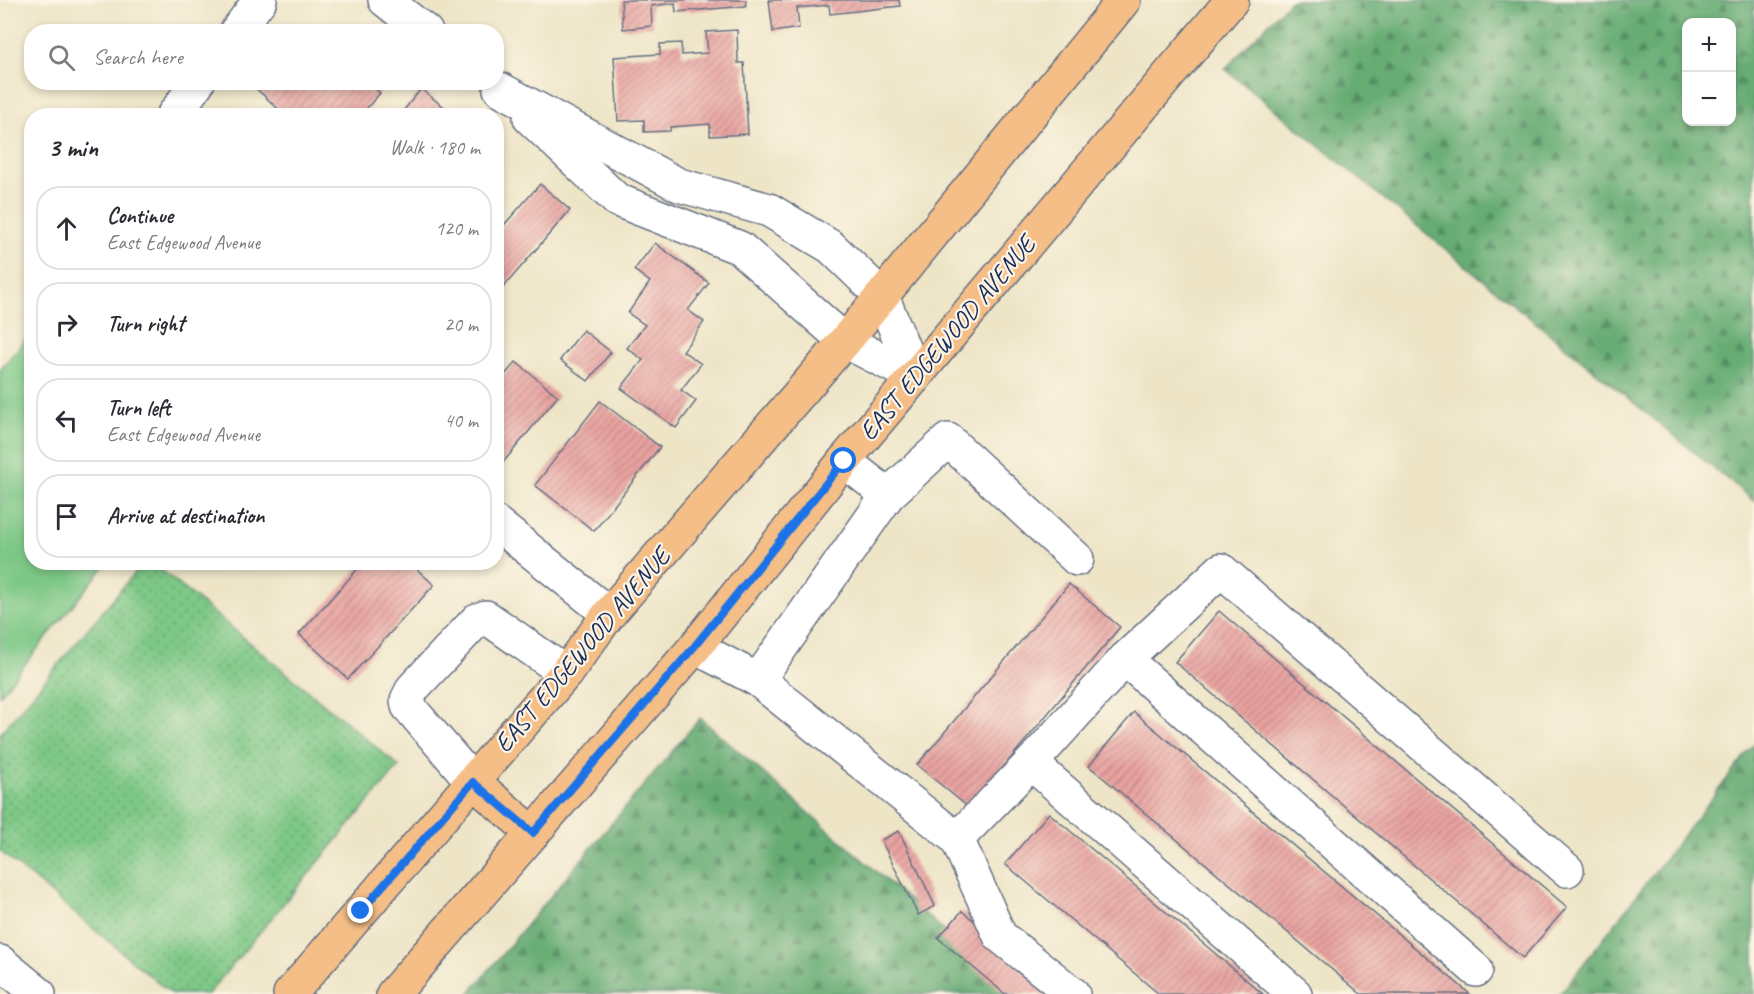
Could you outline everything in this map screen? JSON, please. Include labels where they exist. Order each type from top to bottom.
[{"type":"main road","name":"EAST EDGEWOOD AVENUE","points":[[290,994],[566,673],[609,614],[845,341],[1124,0]]},
{"type":"main road","name":"EAST EDGEWOOD AVENUE","points":[[400,986],[694,647],[844,461],[1232,0]]},
{"type":"main road","points":[[473,782],[533,833]]},
{"type":"lane","points":[[242,24],[260,0]]},
{"type":"lane","points":[[385,0],[416,24]]},
{"type":"lane","points":[[179,108],[192,90]]},
{"type":"lane","points":[[500,90],[617,200],[740,248],[845,341],[915,377]]},
{"type":"lane","points":[[503,90],[679,185],[769,210],[831,247],[882,296],[915,377]]},
{"type":"lane","points":[[758,680],[888,495],[948,440],[1077,559]]},
{"type":"lane","points":[[844,461],[888,495]]},
{"type":"lane","points":[[504,529],[609,614]]},
{"type":"lane","points":[[957,839],[1031,763],[1125,659],[1221,570],[1567,870]]},
{"type":"lane","points":[[473,782],[408,706],[407,700],[413,688],[477,620],[486,616],[566,673]]},
{"type":"lane","points":[[694,647],[758,680],[957,839],[1000,936],[1073,994]]},
{"type":"lane","points":[[1125,659],[1476,970]]},
{"type":"lane","points":[[1031,763],[1295,994]]},
{"type":"lane","points":[[0,962],[39,994]]},
{"type":"green space","points":[[1291,0],[1754,0],[1754,501],[1225,69]]},
{"type":"green space","points":[[24,341],[24,570],[101,570],[0,695],[0,370]]},
{"type":"green space","points":[[137,570],[161,570],[399,766],[208,994],[172,994],[0,851],[0,734]]},
{"type":"green space","points":[[700,718],[1017,994],[469,994]]},
{"type":"green space","points":[[1754,744],[1754,994],[1560,994]]},
{"type":"building","points":[[621,0],[746,0],[746,6],[676,12],[675,3],[651,6],[652,26],[623,29]]},
{"type":"building","points":[[769,0],[899,0],[900,6],[830,14],[829,5],[797,8],[799,28],[773,32]]},
{"type":"building","points":[[737,30],[738,63],[744,63],[748,134],[710,136],[710,124],[670,127],[670,131],[644,132],[644,120],[618,121],[614,57],[660,54],[660,44],[681,43],[682,55],[708,53],[706,32]]},
{"type":"building","points":[[258,90],[377,90],[380,93],[367,108],[277,108]]},
{"type":"building","points":[[422,90],[445,108],[406,108]]},
{"type":"building","points":[[540,184],[570,210],[504,287],[504,225]]},
{"type":"building","points":[[655,243],[709,283],[688,310],[704,322],[683,351],[701,364],[681,390],[696,401],[676,428],[621,388],[643,360],[627,348],[645,325],[628,313],[650,282],[634,270]]},
{"type":"building","points":[[583,330],[611,352],[588,381],[560,360]]},
{"type":"building","points":[[516,362],[558,396],[504,461],[504,376]]},
{"type":"building","points":[[600,401],[660,447],[594,531],[535,485]]},
{"type":"building","points":[[357,570],[418,570],[434,585],[348,679],[299,634]]},
{"type":"building","points":[[1069,584],[1120,627],[969,808],[917,765]]},
{"type":"building","points":[[1219,611],[1567,907],[1523,958],[1175,662]]},
{"type":"building","points":[[1134,712],[1470,994],[1361,994],[1089,766]]},
{"type":"building","points":[[1049,813],[1263,994],[1159,994],[1005,864]]},
{"type":"building","points":[[899,831],[935,906],[918,915],[881,840]]},
{"type":"building","points":[[962,911],[1062,994],[1005,994],[938,938]]},
{"type":"route","points":[[361,911],[473,782],[533,833],[694,647],[844,461]]}]
